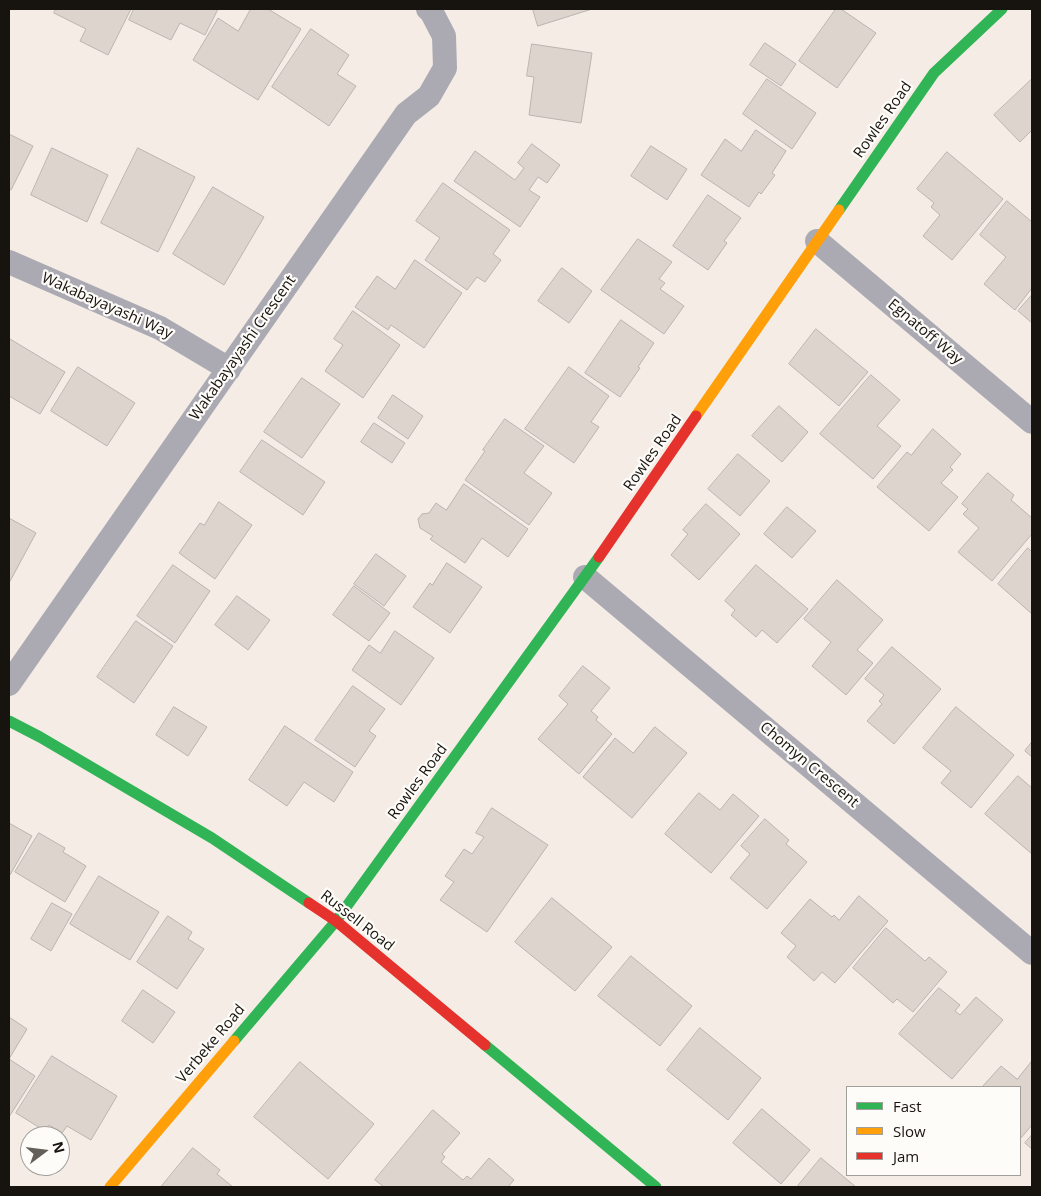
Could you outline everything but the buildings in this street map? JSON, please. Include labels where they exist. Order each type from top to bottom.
[{"type":"street","name":"Wakabayayashi Crescent","points":[[9,684],[406,114],[429,96],[445,68],[444,36],[431,11],[428,9]]},
{"type":"street","name":"Rowles Road","points":[[336,921],[585,577],[934,72],[1002,9]]},
{"type":"street","name":"Egnatoff Way","points":[[817,241],[1032,422]]},
{"type":"street","name":"Wakabayayashi Way","points":[[9,262],[160,328],[229,369]]},
{"type":"street","name":"Chomyn Crescent","points":[[585,577],[1032,953]]},
{"type":"street","name":"Russell Road","points":[[9,721],[40,737],[212,838],[336,921],[656,1187]]},
{"type":"street","name":"Verbeke Road","points":[[110,1187],[336,921]]},
{"type":"traffic: fast","points":[[839,210],[934,73],[1002,9]]},
{"type":"traffic: fast","points":[[234,1041],[336,921],[599,557]]},
{"type":"traffic: fast","points":[[9,721],[40,737],[212,838],[309,903]]},
{"type":"traffic: fast","points":[[485,1045],[656,1187]]},
{"type":"traffic: slow","points":[[696,416],[839,210]]},
{"type":"traffic: slow","points":[[110,1187],[234,1041]]},
{"type":"traffic: jam","points":[[599,557],[696,416]]},
{"type":"traffic: jam","points":[[309,903],[336,921],[485,1045]]}]
